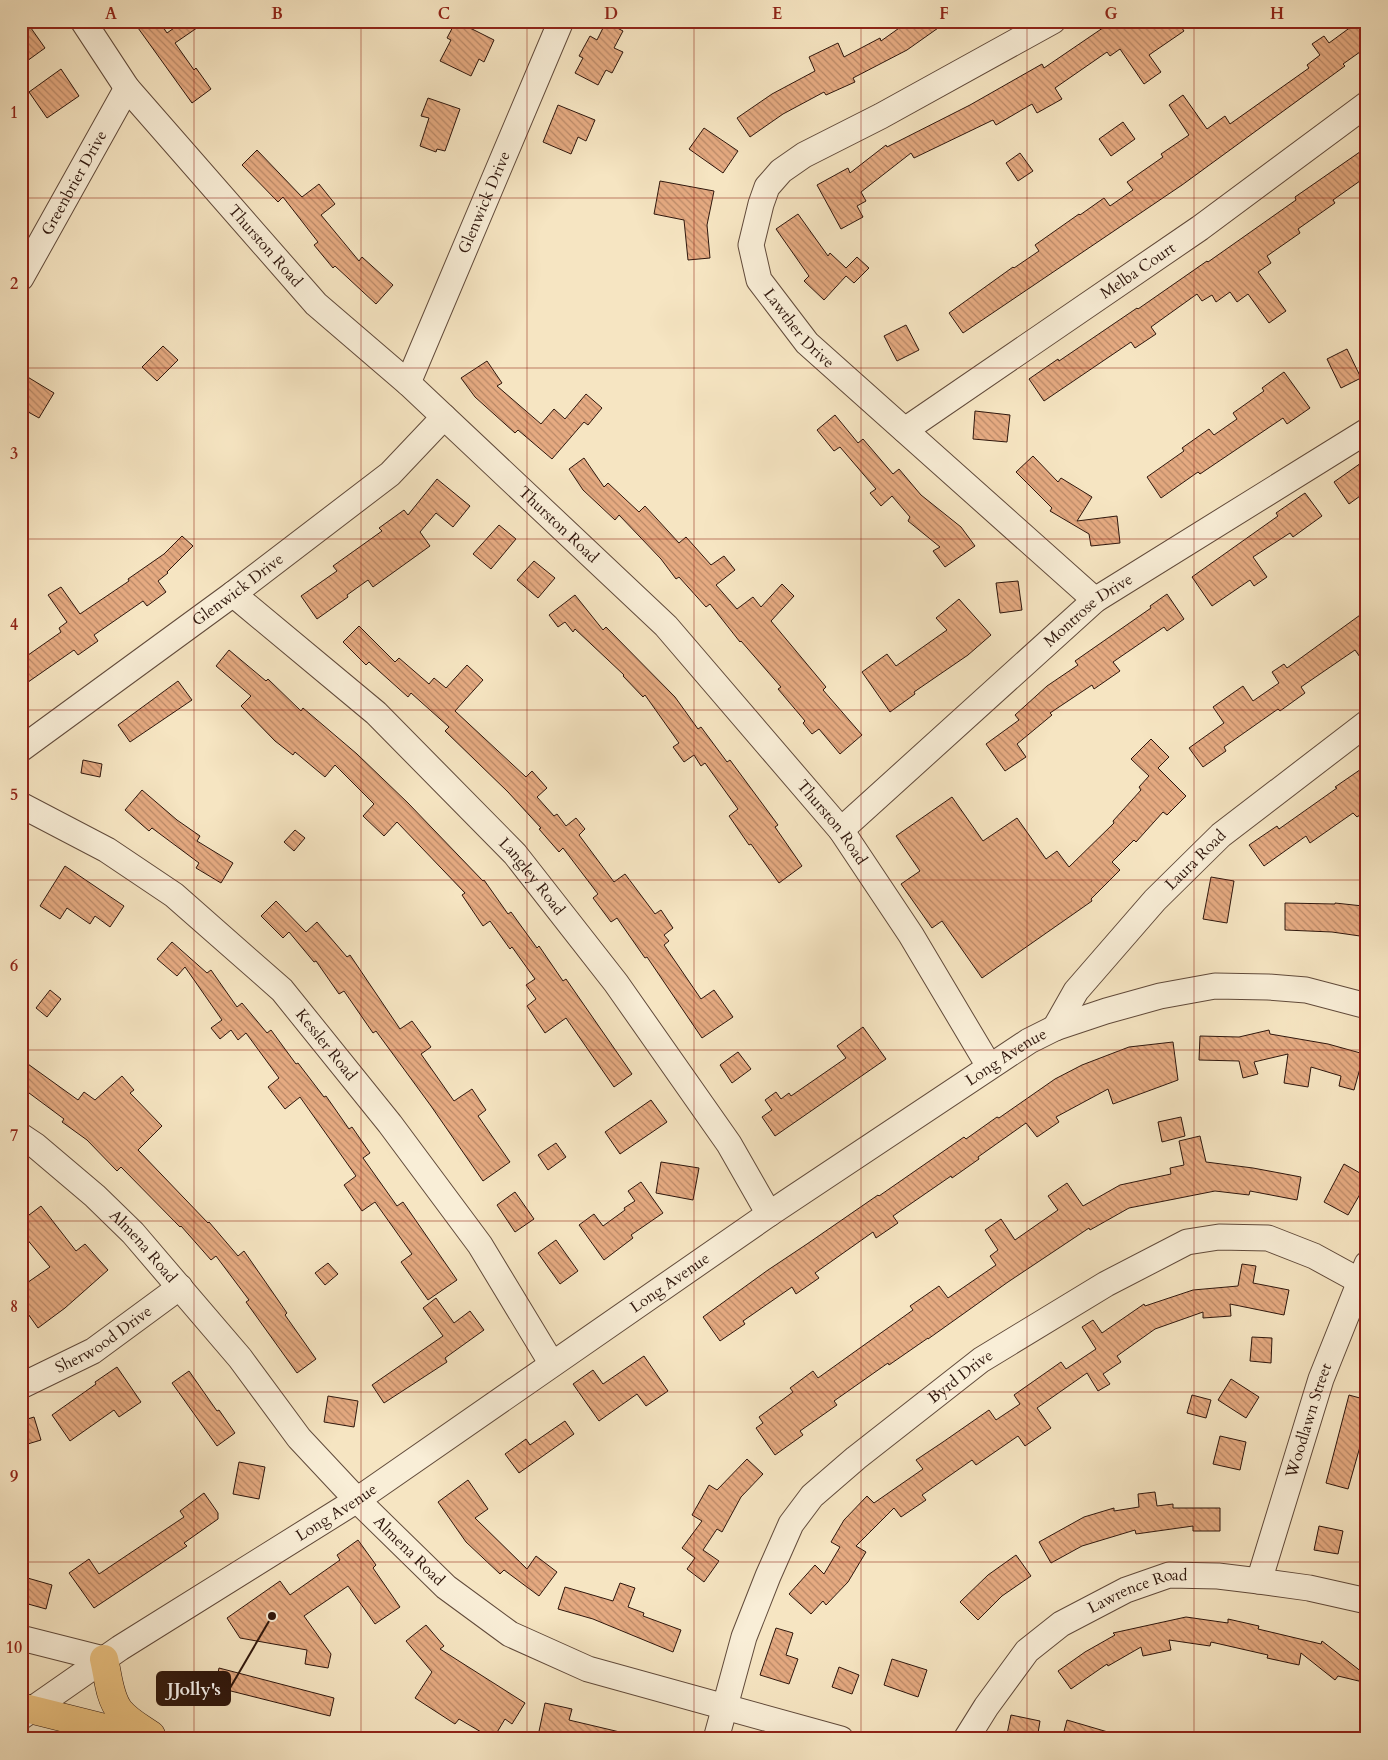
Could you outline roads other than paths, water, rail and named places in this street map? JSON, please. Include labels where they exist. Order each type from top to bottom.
[{"type":"main road","points":[[104,1659],[111,1690],[118,1709],[124,1716],[156,1739]]},
{"type":"main road","points":[[24,1711],[150,1739]]},
{"type":"street","name":"Thurston Road","points":[[83,21],[127,88],[316,304],[408,383],[666,626],[841,830],[911,935],[990,1066]]},
{"type":"street","name":"Glenwick Drive","points":[[408,383],[561,21]]},
{"type":"street","name":"Lawther Drive","points":[[1053,21],[881,116],[804,155],[781,171],[767,187],[760,204],[751,245],[758,280],[807,343],[1095,600]]},
{"type":"street","name":"Greenbrier Drive","points":[[21,278],[127,88]]},
{"type":"street","name":"Melba Court","points":[[905,430],[1200,228],[1367,104]]},
{"type":"street","name":"Glenwick Drive","points":[[21,750],[233,594],[390,474],[444,417]]},
{"type":"street","name":"Montrose Drive","points":[[841,830],[1095,600],[1367,431]]},
{"type":"street","name":"Langley Road","points":[[233,594],[376,713],[515,854],[616,984],[729,1144],[769,1214]]},
{"type":"street","name":"Laura Road","points":[[1056,1028],[1076,991],[1155,900],[1221,835],[1367,723]]},
{"type":"street","name":"Kessler Road","points":[[21,805],[106,850],[174,895],[282,990],[390,1124],[480,1245],[552,1364]]},
{"type":"street","name":"Long Avenue","points":[[24,1711],[357,1500],[769,1214],[1029,1041],[1056,1028],[1106,1011],[1160,996],[1215,986],[1306,990],[1367,1006]]},
{"type":"street","name":"Almena Road","points":[[21,1136],[36,1146],[95,1196],[134,1233],[240,1358],[299,1438],[357,1500],[446,1586],[510,1634],[588,1669],[841,1739]]},
{"type":"street","name":"Byrd Drive","points":[[716,1739],[744,1637],[791,1524],[812,1496],[856,1458],[981,1360],[1106,1284],[1187,1242],[1218,1237],[1268,1238],[1365,1277]]},
{"type":"street","name":"Woodlawn Street","points":[[1259,1581],[1321,1379],[1365,1277]]},
{"type":"street","name":"Sherwood Drive","points":[[21,1386],[93,1351],[180,1287]]},
{"type":"street","name":"Lawrence Road","points":[[966,1739],[986,1707],[1027,1652],[1061,1624],[1126,1590],[1169,1575],[1218,1576],[1259,1581],[1308,1588],[1367,1601]]},
{"type":"street","points":[[21,1638],[104,1659]]},
{"type":"place","name":"JJolly's","points":[[272,1616]]}]
